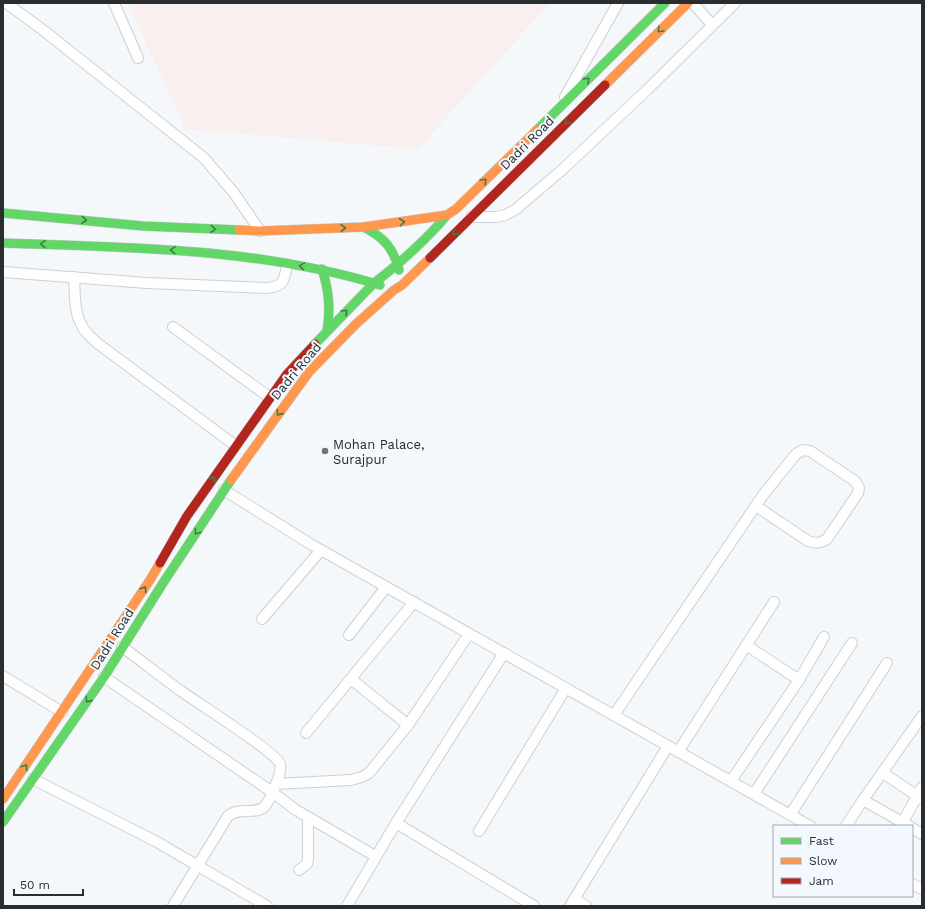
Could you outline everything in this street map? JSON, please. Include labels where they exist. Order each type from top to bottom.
[{"type":"main road","name":"Dadri Road","points":[[3,799],[150,580],[187,516],[269,397],[287,374],[327,330],[374,283],[437,227],[447,215],[456,209],[665,3]]},
{"type":"main road","name":"Dadri Road","points":[[3,822],[104,677],[224,490],[309,372],[356,324],[402,284],[470,217],[694,6]]},
{"type":"main road","points":[[3,213],[143,226],[260,231],[364,227],[447,215]]},
{"type":"main road","points":[[364,227],[380,236],[394,252],[398,263],[402,284]]},
{"type":"main road","points":[[3,243],[110,246],[219,253],[322,269],[394,290]]},
{"type":"main road","points":[[322,269],[328,286],[330,302],[330,315],[327,330]]},
{"type":"street","points":[[6,3],[44,30],[204,158],[234,193],[260,231]]},
{"type":"street","points":[[114,3],[138,58]]},
{"type":"street","points":[[558,108],[618,3]]},
{"type":"street","points":[[470,217],[496,217],[505,215],[515,210],[563,169],[735,3]]},
{"type":"street","points":[[694,6],[712,25]]},
{"type":"street","points":[[3,272],[147,282],[275,288],[282,284],[287,264]]},
{"type":"street","points":[[74,277],[80,324],[87,334],[236,446]]},
{"type":"street","points":[[173,327],[269,397]]},
{"type":"street","points":[[614,715],[756,506],[796,454],[803,450],[810,451],[855,481],[859,488],[858,493],[827,538],[815,544],[808,541],[756,506]]},
{"type":"street","points":[[224,490],[321,550],[808,825]]},
{"type":"street","points":[[262,619],[321,550]]},
{"type":"street","points":[[349,635],[386,587]]},
{"type":"street","points":[[306,732],[414,602]]},
{"type":"street","points":[[678,752],[774,602]]},
{"type":"street","points":[[274,788],[351,780],[370,773],[408,724],[469,634]]},
{"type":"street","points":[[731,781],[799,680],[824,637]]},
{"type":"street","points":[[754,794],[852,643]]},
{"type":"street","points":[[746,645],[799,680]]},
{"type":"street","points":[[122,647],[179,690],[227,722],[276,758],[280,763],[281,769],[269,801],[262,809],[233,812],[228,816],[173,906]]},
{"type":"street","points":[[347,906],[396,823],[504,653]]},
{"type":"street","points":[[790,815],[887,663]]},
{"type":"street","points":[[3,676],[62,712]]},
{"type":"street","points":[[104,677],[274,788],[308,817],[376,856]]},
{"type":"street","points":[[351,679],[408,724]]},
{"type":"street","points":[[479,831],[566,688]]},
{"type":"street","points":[[847,825],[922,716]]},
{"type":"street","points":[[586,906],[572,902],[668,746]]},
{"type":"street","points":[[863,800],[906,824],[920,794],[883,773]]},
{"type":"street","points":[[33,779],[157,842],[199,865],[267,906]]},
{"type":"street","points":[[300,870],[307,864],[308,860],[308,817]]},
{"type":"street","points":[[396,823],[534,906]]},
{"type":"street","points":[[913,829],[922,834]]},
{"type":"shaded area","points":[[128,3],[550,3],[418,149],[185,129]]},
{"type":"traffic: fast","points":[[537,130],[665,3]]},
{"type":"traffic: fast","points":[[3,213],[143,226],[239,230]]},
{"type":"traffic: fast","points":[[315,344],[374,283],[412,251],[447,215]]},
{"type":"traffic: fast","points":[[364,227],[377,235],[387,244],[394,255],[399,270]]},
{"type":"traffic: fast","points":[[3,243],[145,248],[240,257],[287,263],[380,285]]},
{"type":"traffic: fast","points":[[322,269],[329,299],[327,330]]},
{"type":"traffic: fast","points":[[3,822],[104,677],[163,583],[231,480]]},
{"type":"traffic: slow","points":[[605,85],[688,3]]},
{"type":"traffic: slow","points":[[239,230],[260,231],[364,227],[447,215],[456,209],[537,130]]},
{"type":"traffic: slow","points":[[231,480],[309,372],[356,324],[394,290],[402,285],[430,258]]},
{"type":"traffic: slow","points":[[3,799],[160,563]]},
{"type":"traffic: jam","points":[[430,258],[605,85]]},
{"type":"traffic: jam","points":[[160,563],[187,516],[287,374],[315,344]]},
{"type":"place","name":"Mohan Palace, Surajpur","points":[[325,451]]}]
